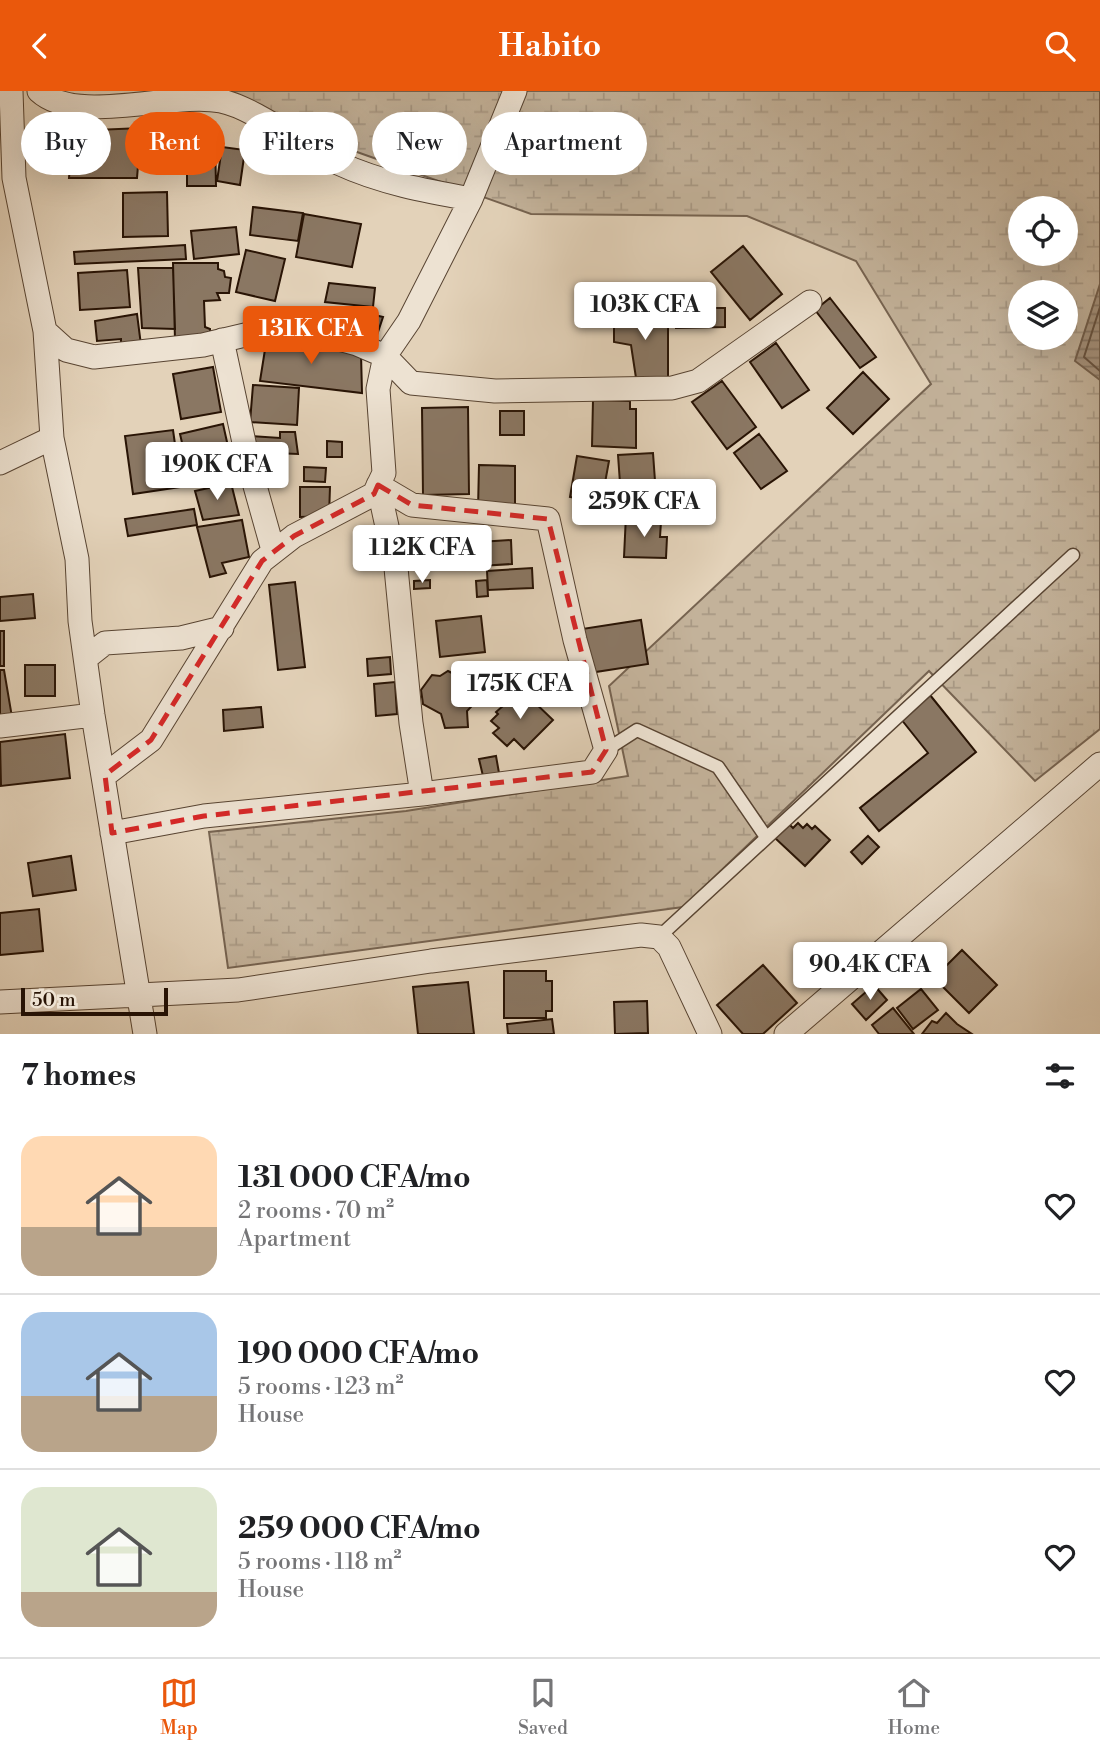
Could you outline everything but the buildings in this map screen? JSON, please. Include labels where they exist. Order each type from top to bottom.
[{"type":"street","points":[[11,91],[14,179],[45,331],[52,438],[77,559],[93,715],[105,775],[145,1034]]},
{"type":"street","points":[[39,91],[45,97],[74,105],[222,101],[339,163],[406,188],[471,199]]},
{"type":"street","points":[[105,775],[151,740],[262,561],[273,550],[374,494],[384,473],[378,389],[385,356],[409,321],[471,199],[515,91]]},
{"type":"street","points":[[45,331],[66,350],[94,357],[142,353],[222,340],[287,325],[357,344],[385,356],[411,383],[495,391],[672,388],[698,381],[810,302]]},
{"type":"street","points":[[222,340],[248,461],[273,550]]},
{"type":"street","points":[[0,463],[52,438]]},
{"type":"street","points":[[112,833],[204,816],[592,772],[606,750],[575,641],[548,519],[412,505],[378,485]]},
{"type":"street","points":[[378,485],[396,568],[411,723],[422,793]]},
{"type":"street","points":[[86,658],[105,643],[181,638],[222,628]]},
{"type":"street","points":[[0,726],[93,715]]},
{"type":"street","points":[[786,1034],[1100,764]]},
{"type":"street","points":[[0,1002],[238,990],[641,935],[659,937],[669,947],[710,1034]]},
{"type":"lane","points":[[659,937],[1073,555]]},
{"type":"lane","points":[[606,750],[637,730],[718,767],[766,837]]},
{"type":"highlighted area","points":[[378,485],[412,505],[548,519],[606,750],[592,772],[204,816],[112,833],[105,775],[151,740],[262,561],[294,536],[374,494]]},
{"type":"green space","points":[[229,91],[1100,91],[1100,729],[1035,781],[929,671],[683,907],[228,968],[209,832],[406,811],[628,776],[609,686],[931,384],[856,261],[747,216],[531,214],[422,175],[467,175],[467,112],[372,112],[372,157],[358,152],[358,112],[272,112]]},
{"type":"water","points":[[1100,284],[1100,380],[1075,361]]}]
